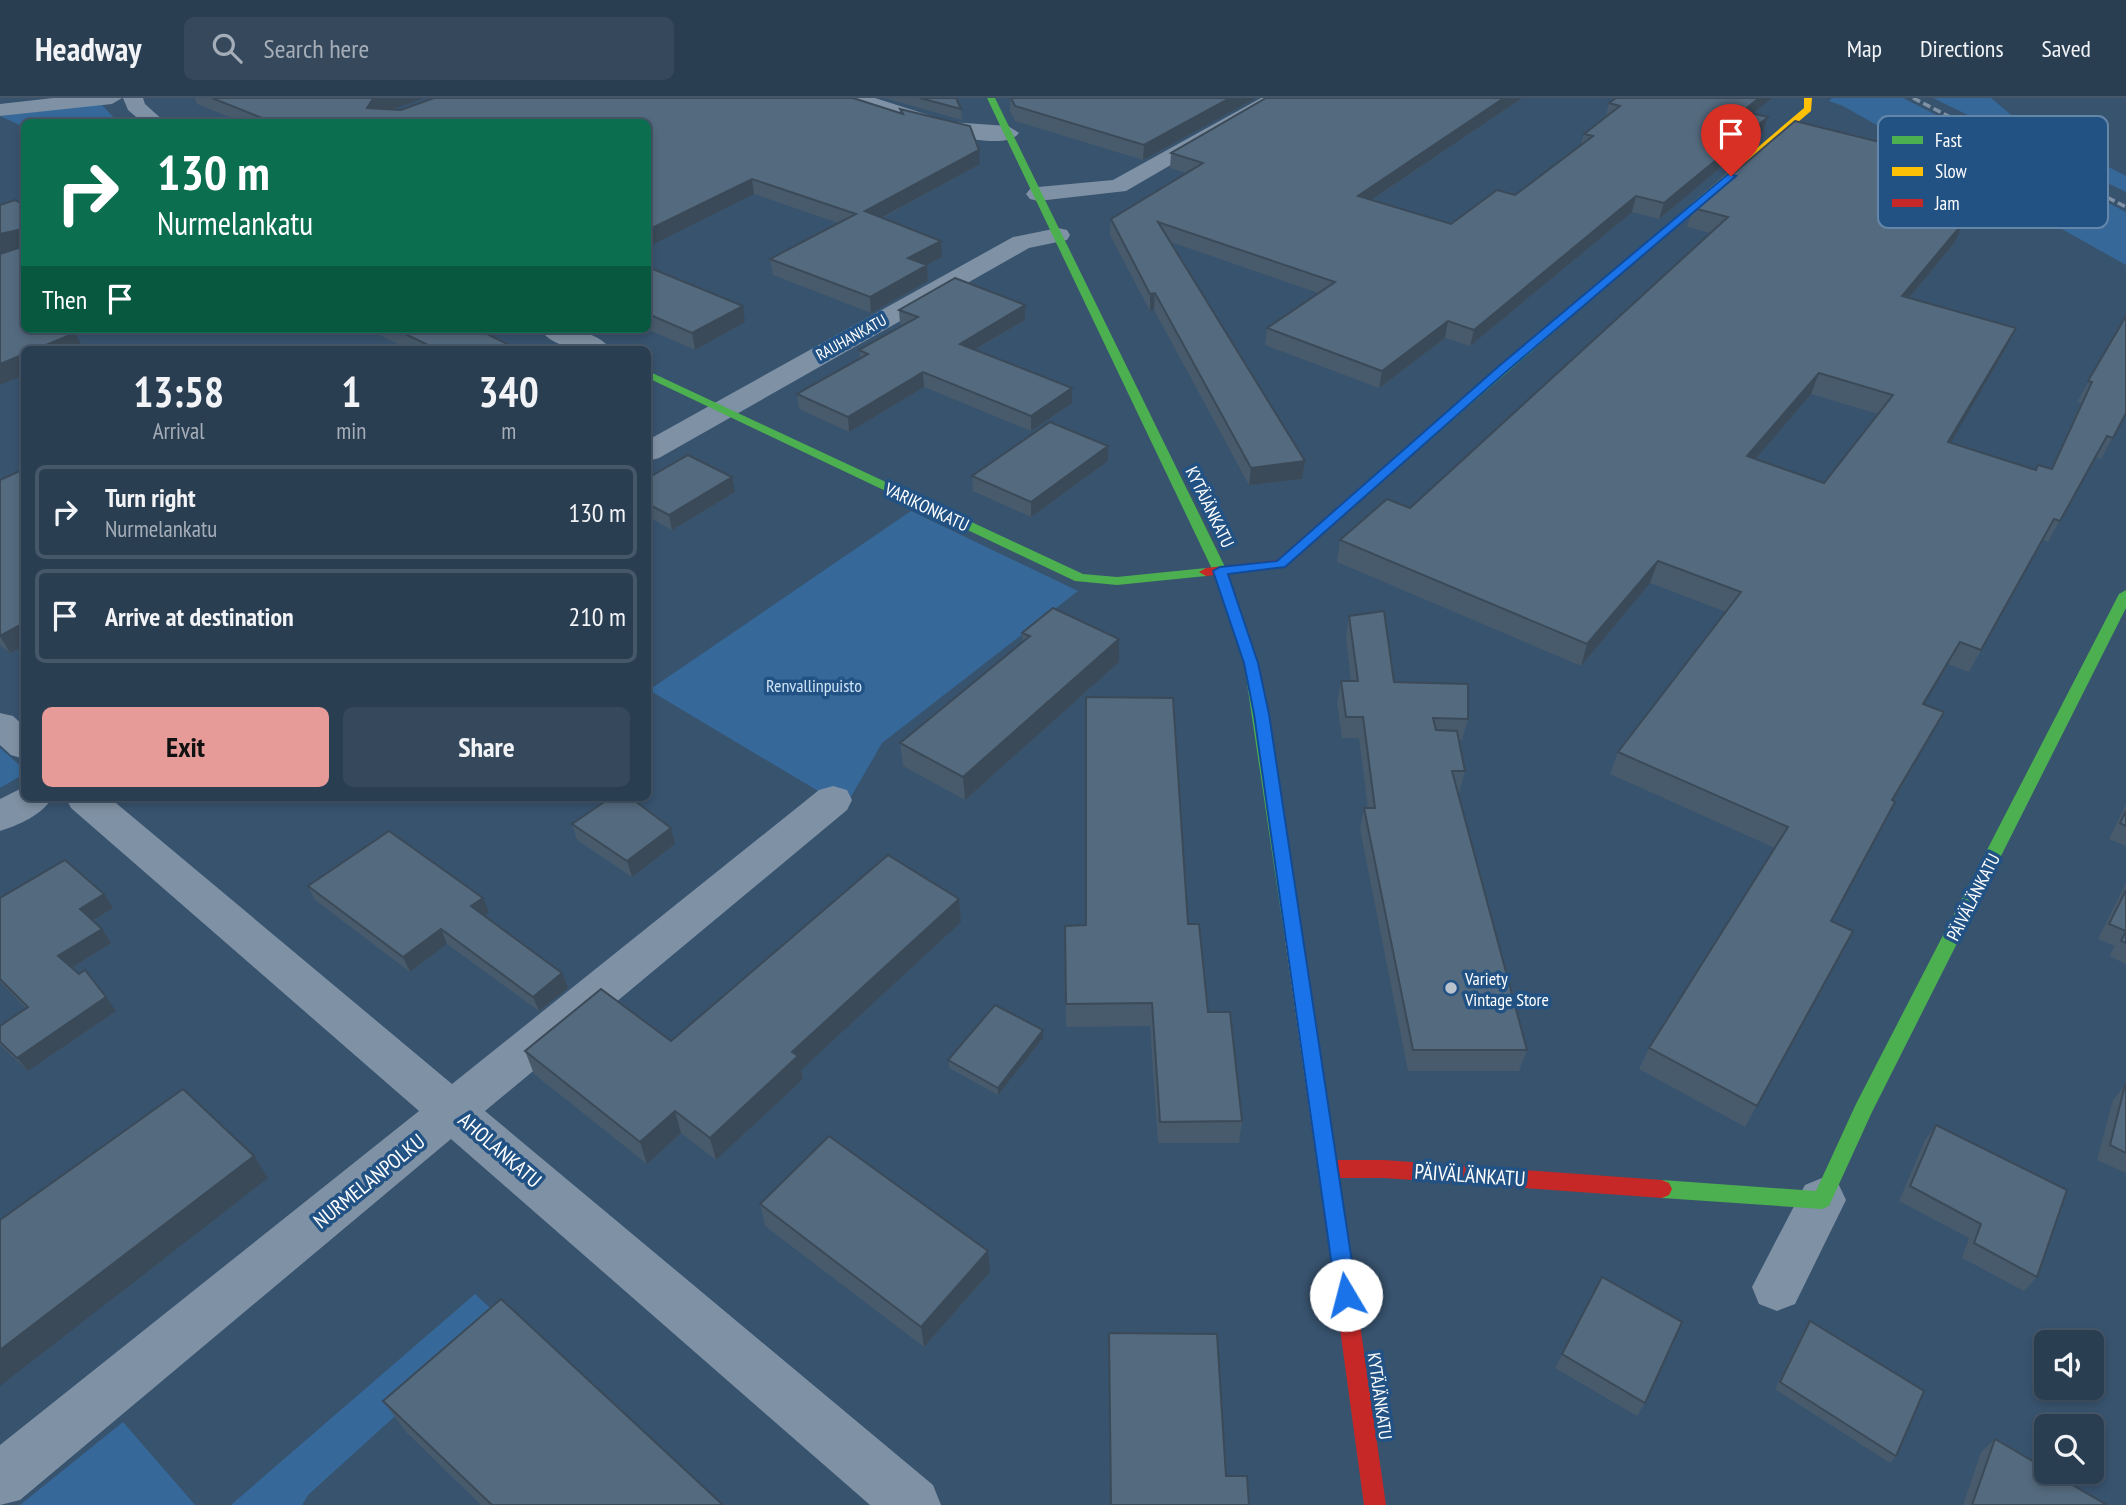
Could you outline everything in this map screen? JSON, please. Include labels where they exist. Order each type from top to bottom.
[{"type":"street","points":[[0,110],[112,98]]},
{"type":"street","points":[[133,98],[135,106],[151,119]]},
{"type":"street","points":[[854,98],[954,130],[983,135],[1008,133]]},
{"type":"street","name":"KYTÄJÄNKATU","points":[[991,98],[1220,571],[1251,663],[1261,714],[1375,1505]]},
{"type":"street","points":[[1038,194],[1118,186],[1276,98]]},
{"type":"street","name":"VARIKONKATU","points":[[651,375],[1080,578],[1117,581],[1280,564],[1503,368],[1808,109],[1808,98]]},
{"type":"street","name":"RAUHANKATU","points":[[651,450],[1022,242],[1058,235]]},
{"type":"street","points":[[561,333],[589,346]]},
{"type":"street","name":"PÄIVÄLÄNKATU","points":[[1777,1287],[1822,1200],[1863,1110],[2124,604]]},
{"type":"street","points":[[0,725],[21,743]]},
{"type":"street","name":"NURMELANPOLKU","points":[[0,1480],[833,800]]},
{"type":"street","points":[[0,817],[28,801]]},
{"type":"street","name":"AHOLANKATU","points":[[89,801],[455,1111],[913,1505]]},
{"type":"street","name":"PÄIVÄLÄNKATU","points":[[1328,1169],[1384,1169],[1822,1200]]},
{"type":"green space","points":[[1832,98],[1903,98],[1938,116],[1878,116],[1878,126],[1829,101]]},
{"type":"green space","points":[[1933,98],[1991,98],[2012,116],[1970,116]]},
{"type":"green space","points":[[101,104],[115,119],[21,119],[21,126],[0,116]]},
{"type":"green space","points":[[2108,167],[2126,176],[2126,192],[2108,183]]},
{"type":"green space","points":[[2108,203],[2126,212],[2126,265],[2060,228],[2108,228]]},
{"type":"green space","name":"Renvallinpuisto","points":[[911,511],[1078,591],[882,743],[845,807],[651,691],[651,689]]},
{"type":"green space","points":[[0,748],[21,766],[21,776],[0,788]]},
{"type":"green space","points":[[475,1294],[502,1319],[308,1495],[302,1505],[231,1505]]},
{"type":"green space","points":[[123,1422],[195,1505],[20,1505]]},
{"type":"building","points":[[212,98],[378,98],[372,100],[367,108],[401,110],[434,98],[853,98],[903,114],[900,109],[970,126],[979,150],[865,211],[941,241],[908,258],[927,265],[870,297],[770,259],[856,214],[752,179],[651,229],[651,119],[264,119]]},
{"type":"building","points":[[920,98],[956,98],[961,109]]},
{"type":"building","points":[[1011,98],[1230,98],[1144,145],[1015,106]]},
{"type":"building","points":[[1266,98],[1504,98],[1358,196],[1451,224],[1497,190],[1515,195],[1593,136],[1584,134],[1620,106],[1609,103],[1616,98],[1759,98],[1743,111],[1768,117],[1664,203],[1636,196],[1474,330],[1448,321],[1382,371],[1267,328],[1335,282],[1158,222],[1305,461],[1251,468],[1155,293],[1150,294],[1111,219],[1203,163],[1171,153]]},
{"type":"building","points":[[1795,121],[1878,142],[1878,228],[1959,228],[1902,296],[2016,328],[1948,442],[2036,470],[2038,465],[2052,469],[2092,382],[2088,381],[2126,316],[2126,413],[2113,438],[2107,436],[2060,521],[2054,519],[1981,650],[1960,642],[1923,704],[1944,712],[1892,800],[1895,802],[1831,921],[1853,931],[1757,1106],[1649,1048],[1788,827],[1618,752],[1741,592],[1658,561],[1587,644],[1340,540],[1387,499],[1410,508],[1728,217],[1693,208]],"holes":[[[1819,373],[1893,395],[1824,483],[1747,456]]]},
{"type":"building","points":[[15,200],[21,203],[21,333],[75,333],[44,346],[21,346],[21,355],[0,364],[0,254],[18,248],[18,230],[0,234],[0,205]]},
{"type":"building","points":[[651,268],[743,306],[692,333],[651,315]]},
{"type":"building","points":[[955,278],[1025,305],[960,344],[1072,388],[1031,416],[923,372],[848,417],[797,394],[868,354],[859,350],[918,317],[899,310]]},
{"type":"building","points":[[403,333],[485,333],[511,346],[430,346]]},
{"type":"building","points":[[1050,422],[1108,446],[1031,502],[972,476]]},
{"type":"building","points":[[688,455],[732,477],[669,515],[651,506],[651,476]]},
{"type":"building","points":[[21,470],[21,625],[0,636],[0,480]]},
{"type":"building","points":[[1053,608],[1119,639],[963,777],[900,743],[1030,636],[1022,633]]},
{"type":"building","points":[[1384,611],[1394,682],[1468,684],[1468,719],[1433,718],[1436,730],[1457,731],[1465,771],[1452,771],[1527,1050],[1413,1050],[1364,808],[1375,808],[1363,717],[1346,717],[1341,681],[1358,681],[1349,616]]},
{"type":"building","points":[[1086,697],[1173,698],[1188,924],[1199,924],[1208,1012],[1230,1012],[1242,1121],[1160,1122],[1152,1003],[1066,1004],[1065,926],[1086,925]]},
{"type":"building","points":[[606,801],[635,801],[671,828],[627,861],[572,824]]},
{"type":"building","points":[[2126,811],[2126,826],[2120,823]]},
{"type":"building","points":[[389,831],[483,898],[471,906],[562,973],[533,997],[441,929],[403,957],[308,886]]},
{"type":"building","points":[[888,855],[959,899],[792,1052],[798,1056],[710,1138],[675,1111],[640,1142],[525,1051],[601,989],[671,1041]]},
{"type":"building","points":[[65,860],[104,894],[80,909],[102,929],[58,956],[79,974],[85,970],[106,997],[17,1058],[0,1042],[0,1026],[28,1007],[0,979],[0,898]]},
{"type":"building","points":[[2126,890],[2126,931],[2109,924]]},
{"type":"building","points":[[995,1005],[1043,1030],[998,1088],[948,1060]]},
{"type":"building","points":[[2126,1086],[2126,1153],[2110,1145]]},
{"type":"building","points":[[183,1089],[254,1156],[0,1350],[0,1220]]},
{"type":"building","points":[[1936,1125],[2067,1190],[2037,1277],[1974,1243],[1981,1224],[1910,1186]]},
{"type":"building","points":[[829,1136],[988,1251],[921,1327],[760,1204]]},
{"type":"building","points":[[1602,1277],[1682,1322],[1645,1403],[1562,1354]]},
{"type":"building","points":[[501,1299],[723,1505],[492,1505],[383,1401]]},
{"type":"building","points":[[1810,1321],[1924,1391],[1896,1456],[1780,1382]]},
{"type":"building","points":[[1109,1333],[1217,1334],[1226,1476],[1247,1476],[1249,1505],[1111,1505]]},
{"type":"building","points":[[1995,1439],[2034,1462],[2034,1484],[2071,1484],[2107,1505],[1972,1505]]},
{"type":"railway","points":[[1913,98],[1948,116]]},
{"type":"railway","points":[[2108,198],[2126,207]]},
{"type":"traffic: fast","points":[[991,98],[1220,571],[1251,663],[1294,940]]},
{"type":"traffic: fast","points":[[1369,486],[1694,206]]},
{"type":"traffic: fast","points":[[651,375],[1080,578],[1117,581],[1206,572]]},
{"type":"traffic: fast","points":[[1662,1189],[1822,1200],[1863,1110],[2126,594]]},
{"type":"traffic: slow","points":[[1694,206],[1808,109],[1808,98]]},
{"type":"traffic: slow","points":[[1294,940],[1339,1248]]},
{"type":"traffic: jam","points":[[1206,572],[1281,564],[1369,486]]},
{"type":"traffic: jam","points":[[1328,1169],[1384,1169],[1662,1189]]},
{"type":"traffic: jam","points":[[1339,1248],[1375,1505]]},
{"type":"place","name":"Variety Vintage Store","points":[[1451,988]]},
{"type":"route","points":[[1346,1295],[1261,714],[1251,663],[1220,571],[1280,564],[1503,368],[1731,176]]}]
